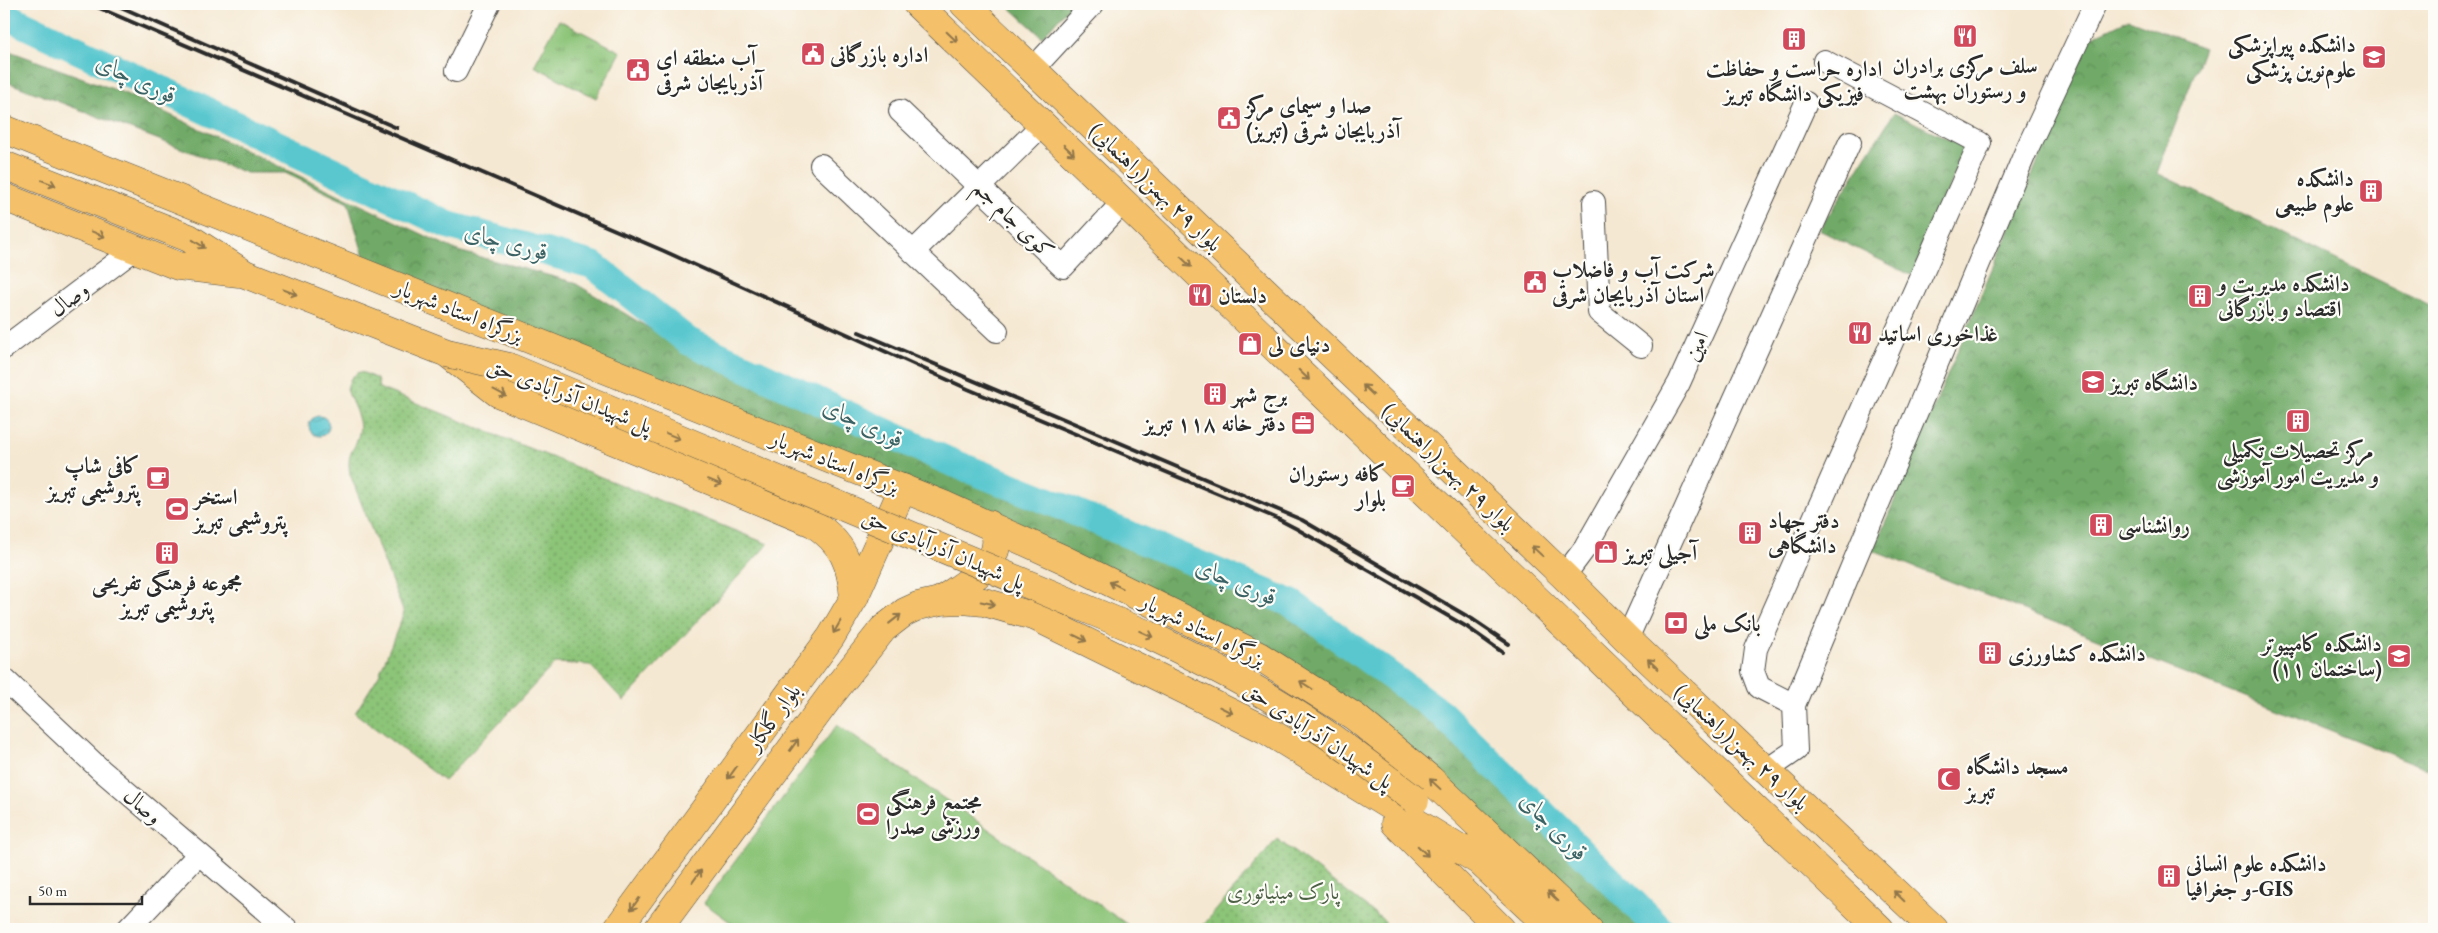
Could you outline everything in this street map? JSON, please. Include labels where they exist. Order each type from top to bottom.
[{"type":"main road","name":"بلوار ٢٩ بهمن(راهنمایی)","points":[[916,4],[1880,929]]},
{"type":"main road","name":"بلوار ٢٩ بهمن(راهنمایی)","points":[[964,4],[1564,576],[1627,639],[1934,929]]},
{"type":"main road","name":"بزرگراه استاد شهریار","points":[[4,129],[989,524],[1259,656],[1355,717],[1430,779],[1588,929]]},
{"type":"main road","name":"بزرگراه استاد شهریار","points":[[4,165],[189,238],[245,274],[447,353]]},
{"type":"main road","points":[[4,197],[178,266],[245,274]]},
{"type":"main road","points":[[447,353],[498,392],[813,523],[825,531],[838,544],[846,558],[852,572],[854,598]]},
{"type":"main road","name":"پل شهیدان آذرآبادی حق","points":[[447,353],[509,367],[1149,635],[1202,661],[1285,707],[1331,737],[1415,800],[1478,862]]},
{"type":"main road","points":[[813,523],[827,521],[839,514],[847,503],[850,490],[849,476],[842,464]]},
{"type":"main road","points":[[1434,501],[1458,476]]},
{"type":"main road","name":"بلوار گلکار","points":[[617,929],[831,637],[854,598],[903,488]]},
{"type":"main road","points":[[940,601],[991,560],[996,548],[996,536],[989,524]]},
{"type":"main road","points":[[1036,617],[1026,600],[1027,588],[1032,576],[1045,564],[1063,559]]},
{"type":"main road","points":[[940,601],[984,602],[1036,617],[1266,730],[1478,862],[1552,929]]},
{"type":"main road","name":"بلوار گلکار","points":[[658,929],[831,695],[883,629],[905,612],[918,606],[940,601]]},
{"type":"main road","points":[[1364,792],[1501,929]]},
{"type":"street","points":[[456,71],[490,4]]},
{"type":"street","points":[[1033,69],[1093,4]]},
{"type":"street","points":[[1767,770],[1796,750],[1794,705],[2026,151],[2095,4]]},
{"type":"street","points":[[1794,705],[1759,687],[1753,671],[1756,649],[1980,143],[1824,61]]},
{"type":"street","name":"امین","points":[[1564,576],[1585,548],[1679,384],[1806,103]]},
{"type":"street","name":"کوی جام جم","points":[[900,111],[1063,267],[1123,202]]},
{"type":"street","points":[[913,252],[1043,124]]},
{"type":"street","points":[[1627,639],[1850,142]]},
{"type":"street","points":[[821,165],[997,331]]},
{"type":"street","points":[[1594,202],[1599,312],[1641,346]]},
{"type":"street","name":"وصال","points":[[4,348],[135,249]]},
{"type":"street","name":"وصال","points":[[4,679],[101,770],[286,929]]},
{"type":"street","points":[[128,929],[199,854]]},
{"type":"green space","points":[[1006,4],[1072,4],[1042,37]]},
{"type":"green space","points":[[2129,19],[2204,48],[2157,173],[2434,307],[2434,771],[1873,551],[2090,38]]},
{"type":"green space","points":[[559,20],[621,52],[596,98],[534,66]]},
{"type":"green space","points":[[4,49],[124,93],[458,251],[573,282],[662,336],[805,402],[1300,618],[1433,715],[1651,929],[1601,929],[1278,656],[367,267],[348,203],[285,173],[246,173],[4,81]]},
{"type":"green space","points":[[1894,113],[1965,147],[1915,277],[1819,230]]},
{"type":"green space","points":[[359,372],[377,379],[379,388],[768,544],[624,701],[590,665],[555,663],[444,781],[355,713],[379,675],[404,613],[350,474],[349,460],[360,428],[358,416],[347,388],[351,378]]},
{"type":"green space","name":"مجتمع فرهنگی ورزشی صدرا","points":[[837,725],[1134,929],[740,929],[704,903]]},
{"type":"green space","name":"پارک مینیاتوری","points":[[1277,839],[1386,922],[1381,929],[1200,929]]},
{"type":"water","points":[[319,416],[326,419],[329,426],[326,433],[319,436],[312,433],[309,426],[312,419]]},
{"type":"waterway","name":"قوری چای","points":[[4,15],[448,225],[593,265],[688,341],[946,460],[1049,501],[1293,604],[1441,713],[1660,929]]},
{"type":"railway","points":[[90,4],[664,251],[968,389],[1276,518],[1467,627],[1502,652]]},
{"type":"railway","points":[[114,4],[397,128]]},
{"type":"railway","points":[[859,332],[1302,520],[1472,619],[1509,644]]},
{"type":"place","name":"سلف مرکزی برادران و رستوران بهشت","points":[[1965,36]]},
{"type":"place","name":"اداره حراست و حفاظت فیزیکی دانشگاه تبریز","points":[[1794,39]]},
{"type":"place","name":"اداره بازرگانی","points":[[813,54]]},
{"type":"place","name":"دانشکده پیراپزشکی علوم‌نوین پزشکی","points":[[2374,57]]},
{"type":"place","name":"آب منطقه ای آذربایجان شرقی","points":[[638,70]]},
{"type":"place","name":"صدا و سیمای مرکز آذربایجان شرقی (تبریز)","points":[[1229,118]]},
{"type":"place","name":"دانشکده علوم طبیعی","points":[[2371,191]]},
{"type":"place","name":"شرکت آب و فاضلاب استان آذربایجان شرقی","points":[[1535,282]]},
{"type":"place","name":"دلستان","points":[[1200,295]]},
{"type":"place","name":"دانشکده مدیریت و اقتصاد و بازرگانی","points":[[2200,296]]},
{"type":"place","name":"غذاخوری اساتید","points":[[1860,333]]},
{"type":"place","name":"دنیای لی","points":[[1250,344]]},
{"type":"place","name":"دانشگاه تبریز","points":[[2093,382]]},
{"type":"place","name":"برج شهر","points":[[1215,394]]},
{"type":"place","name":"مرکز تحصیلات تکمیلی و مدیریت امور آموزشی","points":[[2298,421]]},
{"type":"place","name":"دفتر خانه ۱۱۸ تبریز","points":[[1303,423]]},
{"type":"place","name":"کافی شاپ پتروشیمی تبریز","points":[[158,478]]},
{"type":"place","name":"کافه رستوران بلوار","points":[[1403,486]]},
{"type":"place","name":"استخر پتروشیمی تبریز","points":[[177,509]]},
{"type":"place","name":"روانشناسی","points":[[2101,525]]},
{"type":"place","name":"دفتر جهاد دانشگاهی","points":[[1750,533]]},
{"type":"place","name":"آجیلی تبریز","points":[[1606,552]]},
{"type":"place","name":"مجموعه فرهنگی تفریحی پتروشیمی تبریز","points":[[167,553]]},
{"type":"place","name":"بانک ملی","points":[[1676,623]]},
{"type":"place","name":"دانشکده کشاورزی","points":[[1990,653]]},
{"type":"place","name":"دانشکده کامپیوتر (ساختمان ۱۱)","points":[[2399,656]]},
{"type":"place","name":"مسجد دانشگاه تبربز","points":[[1949,779]]},
{"type":"place","name":"مجتمع فرهنگی ورزشی صدرا","points":[[868,814]]},
{"type":"place","name":"دانشکده علوم انسانی و جغرافیا-GIS","points":[[2169,876]]}]
